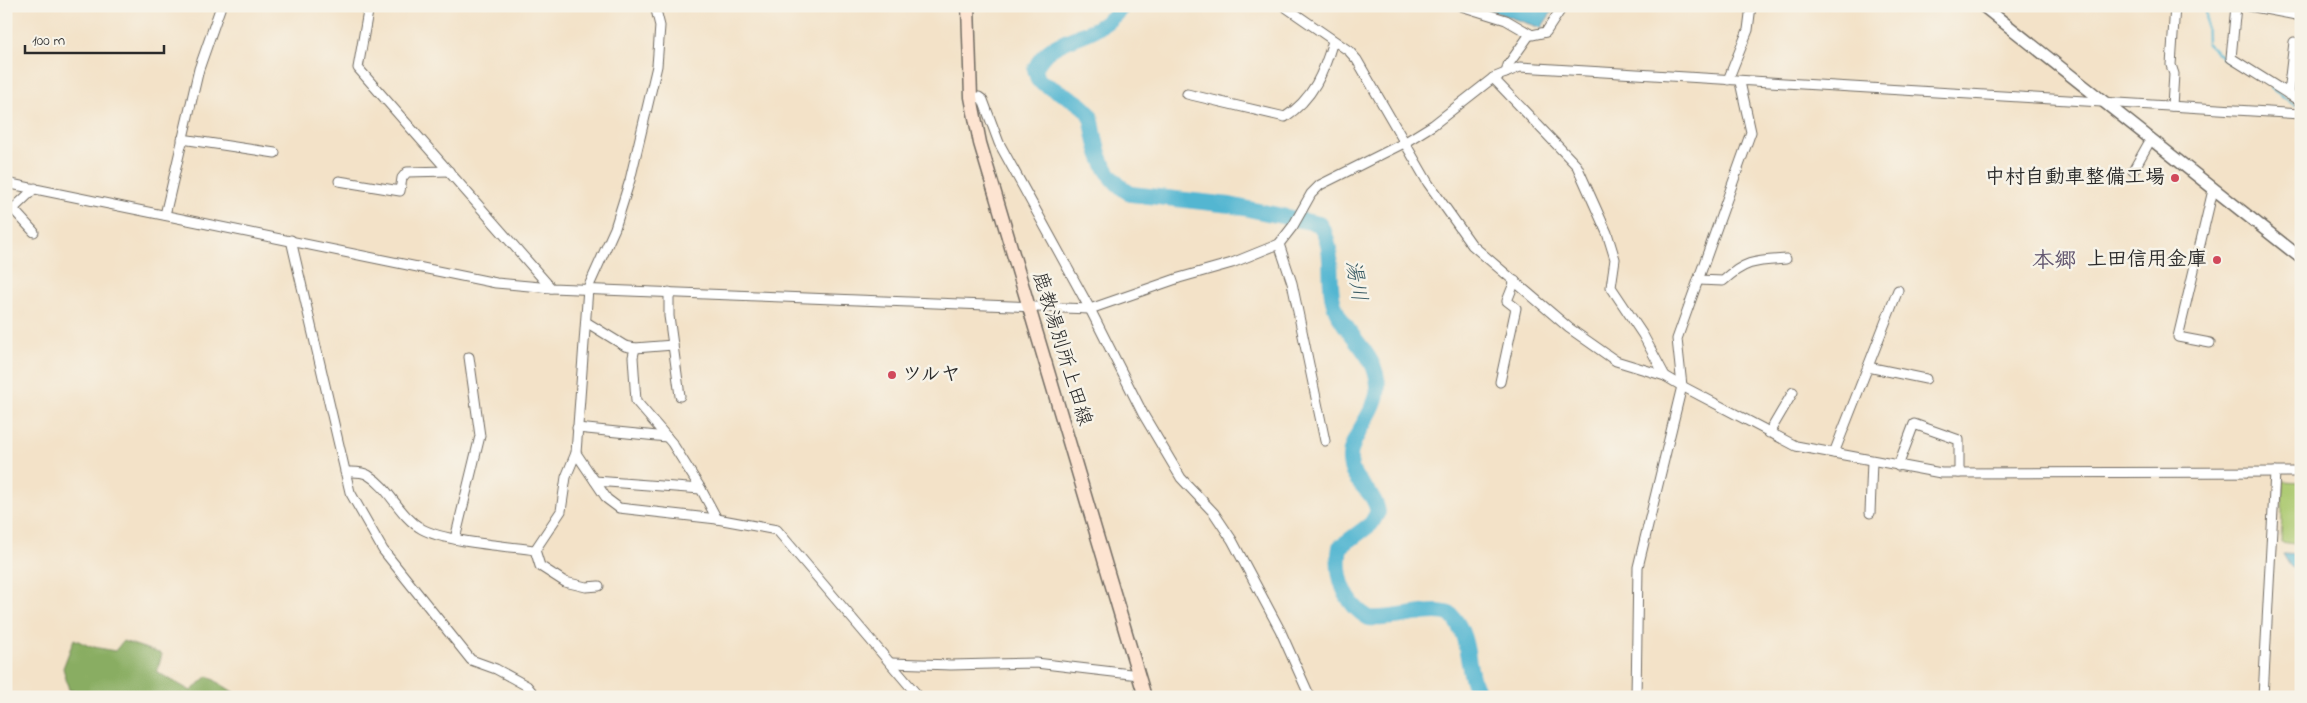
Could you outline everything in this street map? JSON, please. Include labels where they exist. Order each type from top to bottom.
[{"type":"main road","name":"鹿教湯別所上田線","points":[[968,6],[971,97],[980,143],[1146,697]]},
{"type":"street","points":[[165,215],[199,69],[221,6]]},
{"type":"street","points":[[369,6],[358,68],[551,288]]},
{"type":"street","points":[[535,550],[561,511],[566,477],[576,453],[588,288],[615,228],[630,180],[657,66],[660,26],[655,6]]},
{"type":"street","points":[[1284,6],[1349,51],[1364,70],[1428,183],[1472,245],[1570,328],[1616,361],[1666,376],[1796,446],[1898,466],[1959,473],[2301,472]]},
{"type":"street","points":[[1461,6],[1506,20],[1530,34],[1546,32],[1563,6]]},
{"type":"street","points":[[1728,80],[1748,30],[1751,6]]},
{"type":"street","points":[[1983,6],[2301,258]]},
{"type":"street","points":[[2172,106],[2174,74],[2171,65],[2175,6]]},
{"type":"street","points":[[2236,6],[2231,58],[2301,102]]},
{"type":"street","points":[[2249,6],[2301,16]]},
{"type":"street","points":[[1506,73],[1508,65],[1530,34]]},
{"type":"street","points":[[1187,94],[1285,117],[1301,106],[1325,70],[1333,41]]},
{"type":"street","points":[[2288,94],[2294,42]]},
{"type":"street","points":[[6,182],[458,276],[496,282],[551,288],[1090,308],[1179,278],[1232,264],[1279,244],[1293,226],[1310,194],[1320,185],[1404,143],[1440,120],[1494,78],[1520,67],[1740,82],[2301,114]]},
{"type":"street","points":[[1494,78],[1577,166],[1607,233],[1615,259],[1611,287],[1643,335],[1666,376]]},
{"type":"street","points":[[1636,697],[1638,567],[1682,386],[1677,339],[1751,132],[1740,82]]},
{"type":"street","points":[[971,97],[979,97],[983,100],[999,143],[1090,308],[1143,414],[1168,458],[1181,478],[1223,524],[1280,630],[1310,697]]},
{"type":"street","points":[[2133,171],[2151,139]]},
{"type":"street","points":[[182,140],[275,153]]},
{"type":"street","points":[[339,181],[400,191],[402,178],[407,172],[449,171]]},
{"type":"street","points":[[34,232],[14,209],[35,188]]},
{"type":"street","points":[[2210,343],[2178,338],[2213,190]]},
{"type":"street","points":[[291,240],[350,492],[383,550],[471,660],[496,669],[527,686],[536,697]]},
{"type":"street","points":[[1279,244],[1292,283],[1326,441]]},
{"type":"street","points":[[1698,280],[1723,281],[1738,268],[1755,261],[1786,259]]},
{"type":"street","points":[[1500,382],[1516,308],[1507,301],[1514,281]]},
{"type":"street","points":[[1834,453],[1898,290]]},
{"type":"street","points":[[669,292],[669,316],[680,396]]},
{"type":"street","points":[[586,322],[626,346],[635,348],[673,345]]},
{"type":"street","points":[[635,348],[636,401],[667,437],[701,489],[717,519]]},
{"type":"street","points":[[456,539],[480,436],[469,357]]},
{"type":"street","points":[[1868,366],[1926,380]]},
{"type":"street","points":[[1769,433],[1793,392]]},
{"type":"street","points":[[1898,466],[1914,424],[1959,440],[1959,473]]},
{"type":"street","points":[[577,428],[667,437]]},
{"type":"street","points":[[576,453],[607,499],[619,508],[717,519],[776,530],[919,697]]},
{"type":"street","points":[[1870,513],[1872,461]]},
{"type":"street","points":[[345,472],[366,474],[378,483],[409,520],[423,530],[456,539],[535,550]]},
{"type":"street","points":[[2263,697],[2275,472]]},
{"type":"street","points":[[595,481],[701,489]]},
{"type":"street","points":[[535,550],[540,566],[565,582],[586,587],[599,586]]},
{"type":"street","points":[[891,663],[951,665],[1036,663],[1139,675]]},
{"type":"green space","points":[[2283,481],[2301,482],[2301,545],[2281,542]]},
{"type":"green space","points":[[74,639],[89,646],[115,651],[123,641],[162,654],[157,672],[191,691],[208,676],[241,697],[84,697],[78,691],[69,690],[63,668]]},
{"type":"water","points":[[1477,6],[1556,6],[1541,28]]},
{"type":"water","points":[[2283,554],[2301,555],[2301,573],[2290,566]]},
{"type":"waterway","name":"湯川","points":[[1123,6],[1112,18],[1099,27],[1058,45],[1045,54],[1035,69],[1038,80],[1080,104],[1085,109],[1091,119],[1099,154],[1107,170],[1111,177],[1131,194],[1230,205],[1319,224],[1328,242],[1333,301],[1343,323],[1372,364],[1378,387],[1373,406],[1353,443],[1350,461],[1355,476],[1372,497],[1378,512],[1371,524],[1340,547],[1339,568],[1343,587],[1353,605],[1369,618],[1389,618],[1434,612],[1451,615],[1463,635],[1472,678],[1475,688],[1481,697]]},
{"type":"waterway","points":[[2206,6],[2207,43],[2227,62],[2241,69]]},
{"type":"waterway","points":[[2271,88],[2296,106]]},
{"type":"place","name":"中村自動車整備工場","points":[[2175,178]]},
{"type":"place","name":"上田信用金庫","points":[[2217,260]]},
{"type":"place","name":"ツルヤ","points":[[892,375]]},
{"type":"district","name":"本郷","points":[[2054,262]]}]
